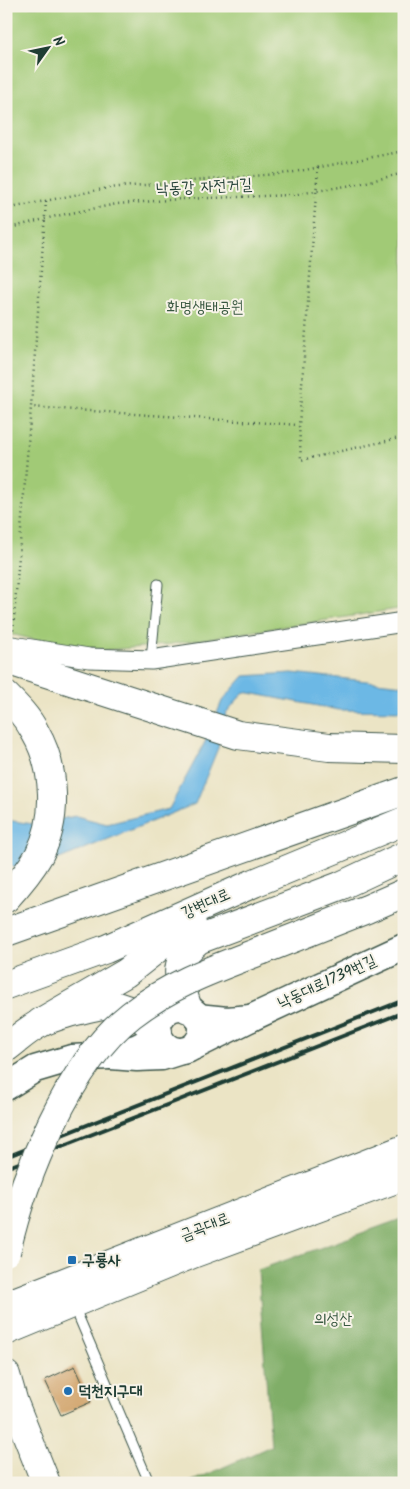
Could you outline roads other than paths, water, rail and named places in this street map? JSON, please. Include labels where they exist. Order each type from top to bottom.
[{"type":"main road","points":[[8,650],[238,735],[329,747],[404,749]]},
{"type":"main road","points":[[6,696],[21,711],[36,733],[44,752],[50,778],[52,801],[49,826],[39,854],[28,873],[9,895]]},
{"type":"main road","points":[[6,932],[404,791]]},
{"type":"main road","name":"강변대로","points":[[6,985],[106,949],[254,883],[404,820]]},
{"type":"main road","points":[[193,1013],[179,978],[180,961],[188,949],[198,940],[340,886],[404,856]]},
{"type":"main road","points":[[6,1048],[41,1022],[126,973],[168,940],[254,883]]},
{"type":"main road","points":[[6,1252],[22,1195],[53,1120],[75,1081],[102,1044],[130,1016],[179,984],[404,893]]},
{"type":"main road","points":[[41,1022],[93,1006],[110,1004],[123,1008],[146,1021],[159,1034]]},
{"type":"main road","name":"금곡대로","points":[[6,1331],[69,1293],[404,1149]]},
{"type":"main road","name":"금곡대로","points":[[6,1305],[69,1293],[195,1253],[404,1176]]},
{"type":"main road","points":[[6,1375],[14,1403],[46,1483]]},
{"type":"main road","points":[[6,1430],[29,1483]]},
{"type":"street","points":[[8,650],[89,658],[151,660],[404,622]]},
{"type":"street","name":"낙동대로1739번길","points":[[111,1056],[162,1057],[188,1048],[404,947]]},
{"type":"street","points":[[193,1013],[202,1026],[199,1040],[188,1048],[174,1050],[167,1047],[162,1042],[159,1034],[159,1022],[167,1012],[179,1008],[227,1020],[251,1018]]},
{"type":"street","points":[[6,1087],[35,1069],[72,1058],[111,1056],[138,1047],[159,1034]]},
{"type":"lane","points":[[151,660],[158,584]]},
{"type":"lane","points":[[69,1293],[149,1482]]},
{"type":"water","points":[[292,673],[404,685],[404,711],[339,710],[244,692],[226,713],[218,748],[195,804],[47,864],[18,868],[6,864],[6,820],[33,824],[76,816],[107,824],[169,809],[205,742],[222,701],[244,676]]},
{"type":"railway","points":[[6,1157],[404,1000]]},
{"type":"railway","points":[[6,1168],[404,1012]]},
{"type":"place","name":"구룡사","points":[[72,1260]]},
{"type":"place","name":"덕천지구대","points":[[68,1391]]},
{"type":"park label","name":"화명생태공원","points":[[205,307]]},
{"type":"park label","name":"의성산","points":[[333,1319]]}]
